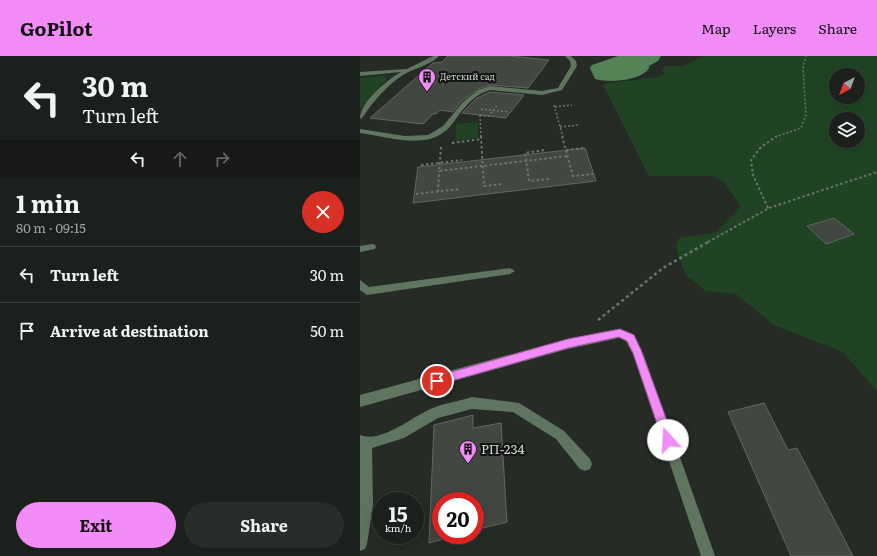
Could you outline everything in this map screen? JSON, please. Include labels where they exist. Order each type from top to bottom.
[{"type":"lane","points":[[360,117],[381,90],[396,77],[408,70],[433,60],[436,56]]},
{"type":"lane","points":[[360,131],[424,138],[436,134],[478,91],[490,88],[542,93],[560,89],[574,66],[573,61],[568,56]]},
{"type":"lane","points":[[360,74],[408,70]]},
{"type":"lane","points":[[360,249],[372,247]]},
{"type":"lane","points":[[360,284],[367,291],[510,271]]},
{"type":"lane","points":[[360,401],[568,344],[620,333],[630,338],[638,353],[708,556]]},
{"type":"lane","points":[[360,544],[366,505],[363,442],[400,434],[435,413],[472,403],[515,407],[560,436],[585,464]]},
{"type":"path","points":[[768,208],[753,175],[750,160],[758,148],[778,135],[801,128],[806,115],[803,67],[806,56]]},
{"type":"path","points":[[504,184],[484,186],[480,115],[489,116],[509,90]]},
{"type":"path","points":[[551,92],[573,176],[593,174]]},
{"type":"path","points":[[555,107],[572,105]]},
{"type":"path","points":[[476,108],[509,112]]},
{"type":"path","points":[[560,127],[578,125]]},
{"type":"path","points":[[438,192],[442,129]]},
{"type":"path","points":[[441,144],[482,140]]},
{"type":"path","points":[[566,150],[585,148]]},
{"type":"path","points":[[544,150],[525,153],[529,181],[550,179]]},
{"type":"path","points":[[439,171],[568,156]]},
{"type":"path","points":[[421,165],[462,160]]},
{"type":"path","points":[[598,320],[663,268],[768,208],[877,172]]},
{"type":"path","points":[[416,194],[460,189]]},
{"type":"shaded area","points":[[618,56],[661,56],[658,61],[649,66],[645,72],[639,76],[616,81],[595,79],[590,68],[592,65]]},
{"type":"shaded area","points":[[703,56],[877,56],[877,391],[843,352],[774,325],[736,294],[706,291],[685,274],[676,248],[679,238],[715,233],[741,207],[724,182],[713,176],[649,176],[603,84],[659,77],[664,74],[662,70],[665,66],[684,66]]},
{"type":"shaded area","points":[[384,76],[387,78],[386,80],[360,109],[360,78]]},
{"type":"shaded area","points":[[478,122],[478,138],[456,141],[456,124]]},
{"type":"building","name":"Детский сад","points":[[448,56],[510,56],[549,60],[528,88],[490,85],[478,89],[462,101],[453,112],[440,110],[436,114],[433,114],[423,124],[370,118],[433,63],[442,62]]},
{"type":"building","points":[[490,92],[524,95],[506,118],[462,113],[477,98]]},
{"type":"building","points":[[585,148],[596,181],[413,203],[418,167]]},
{"type":"building","points":[[834,218],[854,234],[826,244],[807,226]]},
{"type":"building","points":[[764,403],[788,450],[797,448],[853,556],[791,556],[728,412]]},
{"type":"building","name":"РП-234","points":[[473,415],[473,428],[501,423],[507,522],[484,528],[484,492],[432,492],[432,542],[429,543],[434,425]]},
{"type":"place","name":"Детский сад","points":[[427,92]]},
{"type":"place","name":"РП-234","points":[[468,464]]},
{"type":"route","points":[[437,381],[568,344],[620,333],[630,338],[638,353],[668,440]]}]
